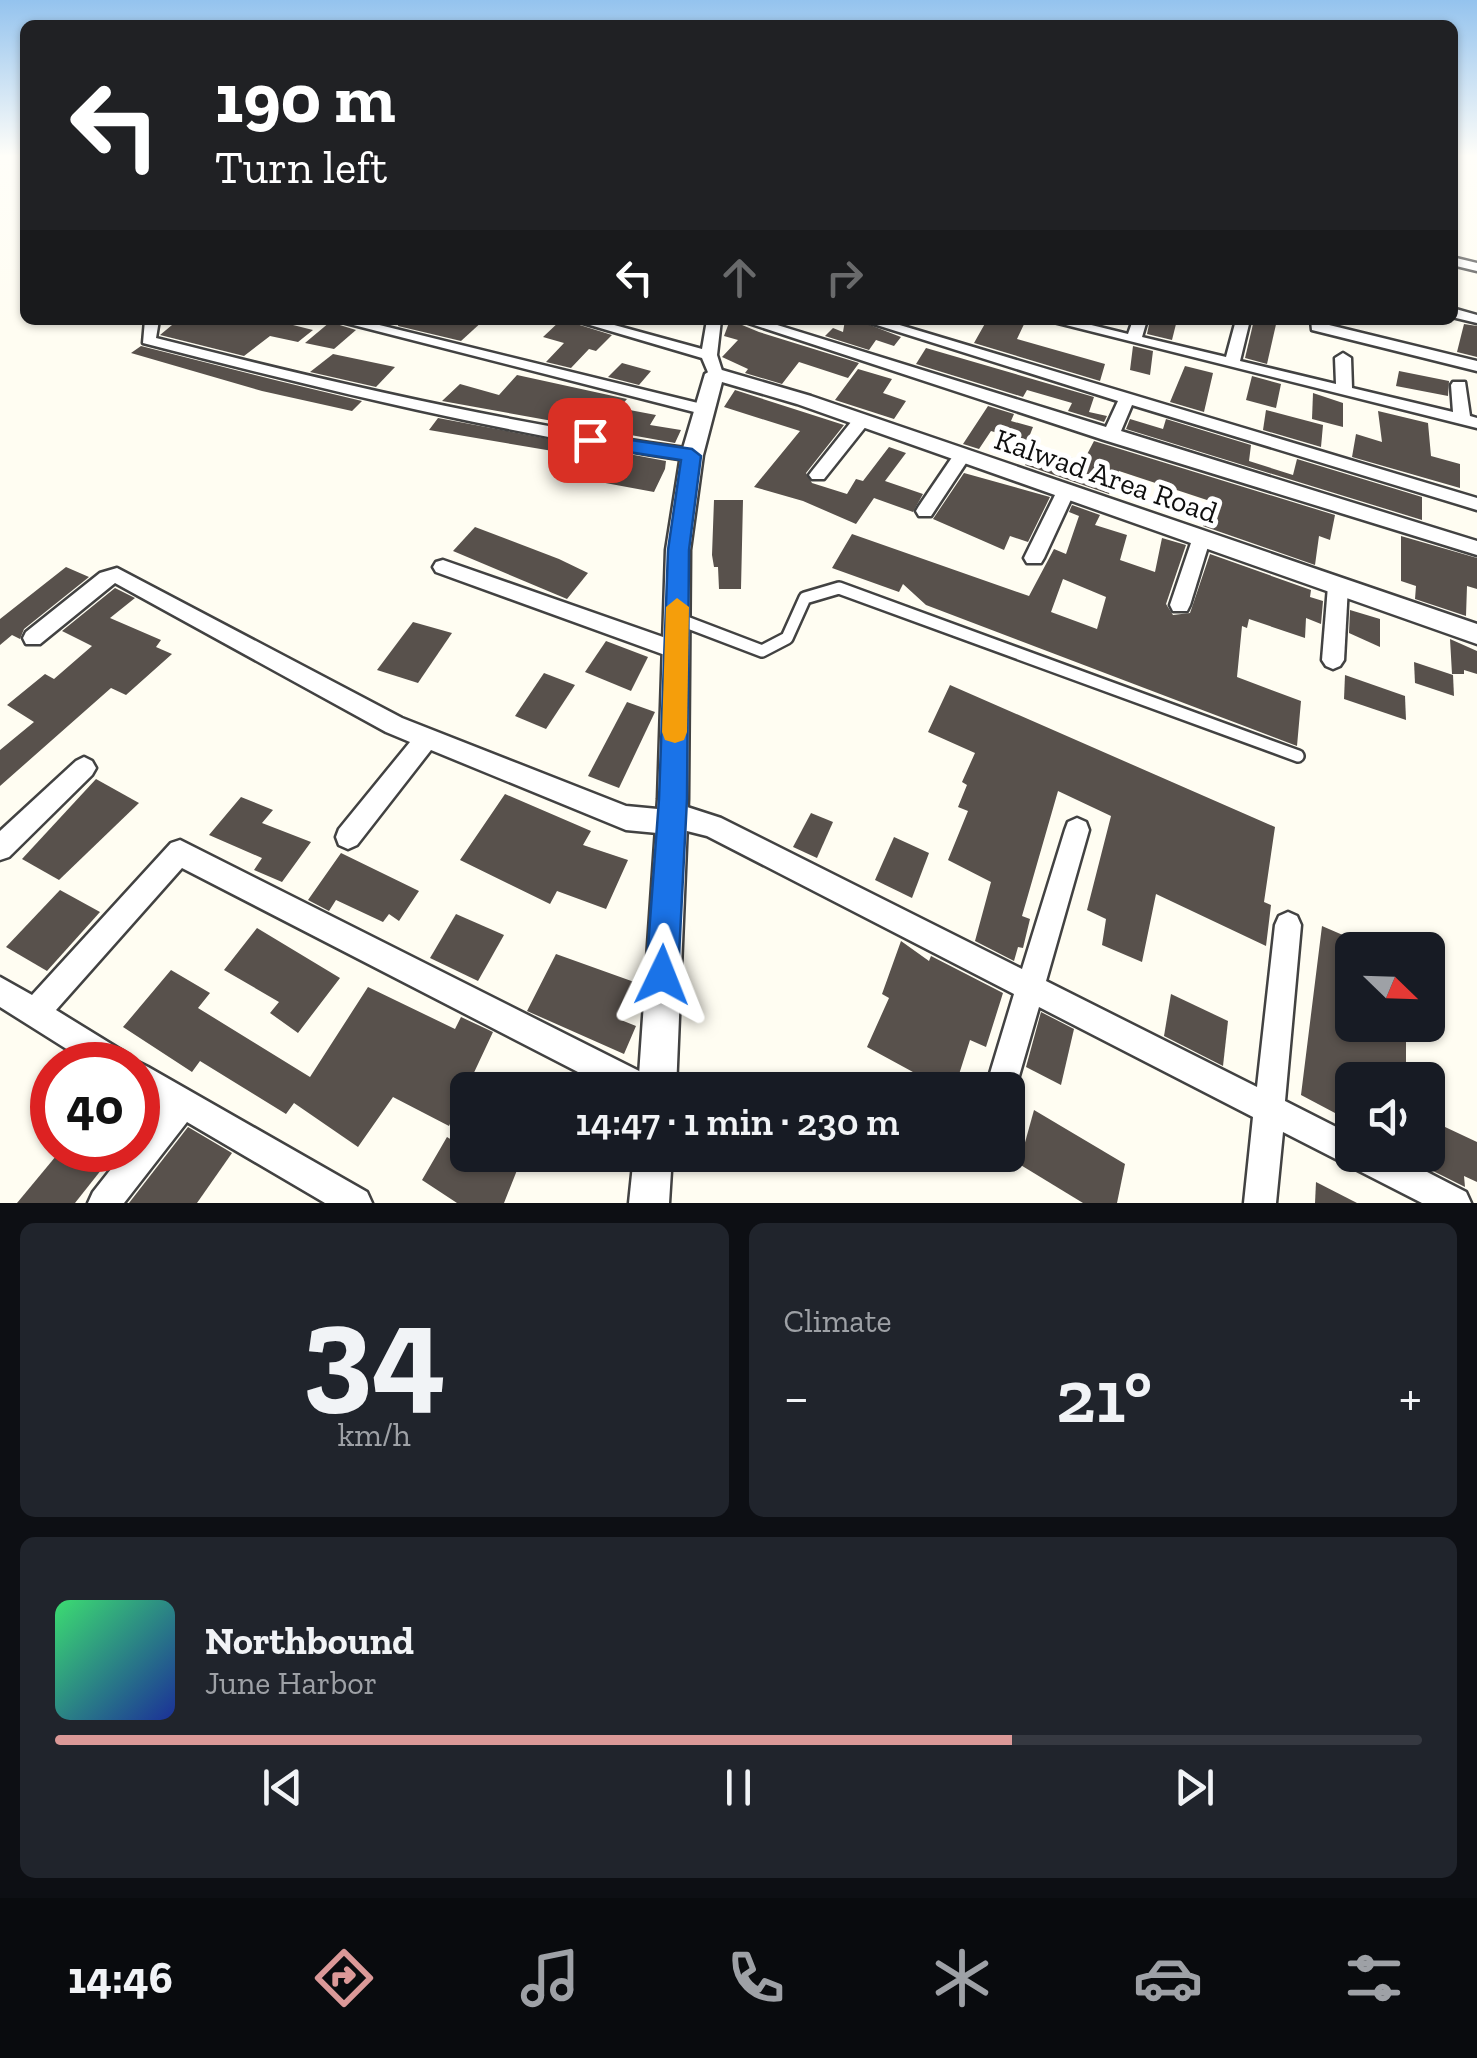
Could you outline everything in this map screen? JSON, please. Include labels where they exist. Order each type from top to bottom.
[{"type":"street","points":[[151,325],[148,340],[245,365],[461,417],[692,456]]},
{"type":"street","points":[[361,325],[706,410]]},
{"type":"street","points":[[595,325],[712,364]]},
{"type":"street","points":[[658,1072],[668,822],[673,799],[678,550],[692,456],[706,410],[712,364],[709,325]]},
{"type":"street","points":[[762,325],[1477,548]]},
{"type":"street","points":[[885,325],[1477,504]]},
{"type":"street","points":[[1074,325],[1469,421],[1459,385]]},
{"type":"street","points":[[1134,340],[1138,325]]},
{"type":"street","points":[[1232,363],[1242,325]]},
{"type":"street","points":[[1317,325],[1477,366]]},
{"type":"street","points":[[1343,358],[1344,390]]},
{"type":"street","name":"Kalwad Area Road","points":[[712,364],[961,458],[1477,634]]},
{"type":"street","points":[[1110,436],[1128,396]]},
{"type":"street","points":[[818,475],[862,420]]},
{"type":"street","points":[[924,511],[961,458]]},
{"type":"street","points":[[1034,558],[1065,493]]},
{"type":"street","points":[[1180,606],[1201,540]]},
{"type":"street","points":[[443,567],[676,650]]},
{"type":"street","points":[[33,638],[107,578],[117,576],[312,684],[427,738],[626,818],[668,822],[687,819],[712,826],[1335,1141]]},
{"type":"street","points":[[1333,660],[1338,586]]},
{"type":"street","points":[[348,837],[427,738]]},
{"type":"street","points":[[0,848],[84,768]]},
{"type":"street","points":[[1005,1072],[1077,830]]},
{"type":"street","points":[[36,1011],[182,854],[609,1072]]},
{"type":"street","points":[[1260,1203],[1288,925]]},
{"type":"street","points":[[0,991],[84,1042]]},
{"type":"street","points":[[160,1091],[343,1200]]},
{"type":"street","points":[[104,1203],[182,1105]]},
{"type":"street","points":[[650,1203],[652,1172]]},
{"type":"street","points":[[1394,1172],[1455,1203]]},
{"type":"lane","points":[[677,618],[762,650],[787,638],[804,598],[838,588],[1298,756]]},
{"type":"building","points":[[1464,324],[1477,326],[1477,357],[1457,352]]},
{"type":"building","points":[[172,325],[293,325],[313,330],[298,342],[270,336],[244,356],[160,335]]},
{"type":"building","points":[[326,325],[356,330],[334,349],[305,343]]},
{"type":"building","points":[[398,325],[479,325],[461,341]]},
{"type":"building","points":[[556,325],[578,325],[612,335],[596,351],[589,349],[571,368],[546,362],[564,343],[543,337]]},
{"type":"building","points":[[728,325],[742,325],[859,363],[848,378],[799,362],[782,384],[745,373],[748,369],[722,357],[738,340],[724,336]]},
{"type":"building","points":[[844,325],[870,325],[901,337],[894,346],[876,340],[869,350],[825,336],[833,328],[843,332]]},
{"type":"building","points":[[984,325],[1024,325],[1017,339],[1105,364],[1100,381],[974,343]]},
{"type":"building","points":[[1149,325],[1176,325],[1172,340],[1147,334]]},
{"type":"building","points":[[1253,325],[1276,325],[1267,364],[1245,358]]},
{"type":"building","points":[[141,346],[362,401],[352,411],[262,391],[131,353]]},
{"type":"building","points":[[1133,346],[1153,351],[1150,375],[1130,370]]},
{"type":"building","points":[[926,348],[1094,397],[1089,412],[1107,416],[1104,422],[1068,411],[1072,403],[1027,390],[1023,397],[916,364]]},
{"type":"building","points":[[333,354],[395,367],[376,387],[310,372]]},
{"type":"building","points":[[622,363],[651,371],[639,385],[608,377]]},
{"type":"building","points":[[1185,366],[1213,373],[1204,412],[1170,402]]},
{"type":"building","points":[[858,369],[892,379],[883,393],[906,401],[894,419],[835,400]]},
{"type":"building","points":[[1399,371],[1449,381],[1448,396],[1396,386]]},
{"type":"building","points":[[517,375],[627,399],[619,408],[656,415],[650,425],[681,430],[675,443],[442,401],[460,384],[499,395]]},
{"type":"building","points":[[1252,376],[1281,384],[1276,408],[1246,400]]},
{"type":"building","points":[[735,390],[844,425],[806,473],[812,483],[847,494],[856,479],[863,481],[889,447],[906,453],[885,481],[923,494],[913,512],[874,498],[856,524],[803,501],[754,487],[800,431],[724,407]]},
{"type":"building","points":[[1313,393],[1343,403],[1343,427],[1312,419]]},
{"type":"building","points":[[988,406],[1014,414],[1011,421],[1033,427],[1027,442],[991,431],[979,449],[963,444]]},
{"type":"building","points":[[1266,410],[1323,425],[1321,447],[1263,430]]},
{"type":"building","points":[[1378,411],[1428,423],[1431,456],[1460,464],[1460,488],[1352,457],[1356,434],[1382,442]]},
{"type":"building","points":[[438,418],[666,461],[665,469],[654,492],[600,482],[612,461],[429,430]]},
{"type":"building","points":[[1130,419],[1163,429],[1166,419],[1251,445],[1249,461],[1293,475],[1297,459],[1422,497],[1422,520],[1126,429]]},
{"type":"building","points":[[1094,441],[1335,515],[1330,540],[1319,536],[1315,565],[1203,526],[1210,501],[1119,471],[1109,494],[1025,465],[1037,445],[1083,462]]},
{"type":"building","points":[[964,473],[1050,497],[1028,542],[1010,536],[1004,550],[933,519]]},
{"type":"building","points":[[714,500],[743,500],[741,589],[719,589],[718,567],[714,567],[712,555]]},
{"type":"building","points":[[1072,505],[1100,515],[1095,525],[1127,535],[1120,560],[1155,572],[1162,538],[1186,545],[1166,604],[1173,615],[1190,613],[1210,554],[1311,590],[1310,597],[1323,601],[1321,624],[1306,618],[1305,638],[1249,619],[1247,628],[1242,626],[1237,677],[1301,701],[1297,746],[926,605],[903,584],[899,592],[832,568],[852,534],[1029,596],[1054,549],[1066,554],[1079,516],[1069,512]],"holes":[[[1063,579],[1106,597],[1097,629],[1051,612]]]},
{"type":"building","points":[[475,527],[588,573],[567,599],[453,551]]},
{"type":"building","points":[[1401,536],[1477,558],[1477,589],[1467,586],[1466,616],[1415,599],[1416,586],[1401,581]]},
{"type":"building","points":[[66,567],[89,577],[24,629],[20,639],[12,635],[0,645],[0,619]]},
{"type":"building","points":[[115,588],[135,598],[110,618],[161,640],[156,647],[172,654],[126,695],[111,688],[0,786],[0,750],[34,722],[7,705],[45,674],[54,679],[92,646],[62,631]]},
{"type":"building","points":[[1350,610],[1380,619],[1380,647],[1349,633]]},
{"type":"building","points":[[413,622],[452,633],[418,683],[377,670]]},
{"type":"building","points":[[1450,639],[1477,651],[1477,674],[1464,670],[1464,674],[1452,674]]},
{"type":"building","points":[[606,641],[648,657],[631,691],[585,672]]},
{"type":"building","points":[[1414,662],[1453,675],[1454,696],[1415,683]]},
{"type":"building","points":[[544,673],[575,685],[546,729],[515,716]]},
{"type":"building","points":[[1345,675],[1405,696],[1406,720],[1344,699]]},
{"type":"building","points":[[950,685],[1275,827],[1264,902],[1271,905],[1266,946],[1156,894],[1142,962],[1102,945],[1106,919],[1087,910],[1111,816],[1058,791],[1022,916],[1030,919],[1023,948],[1018,947],[1014,961],[975,941],[991,882],[948,860],[968,811],[958,807],[967,785],[962,782],[975,753],[928,732]]},
{"type":"building","points":[[627,702],[655,712],[619,788],[588,776]]},
{"type":"building","points":[[96,779],[139,803],[59,880],[22,859]]},
{"type":"building","points":[[505,794],[591,831],[583,845],[628,860],[606,909],[557,891],[550,904],[460,860]]},
{"type":"building","points":[[241,797],[273,810],[262,823],[311,842],[282,882],[254,870],[262,858],[209,835]]},
{"type":"building","points":[[811,813],[833,822],[817,858],[793,847]]},
{"type":"building","points":[[894,837],[929,853],[912,898],[875,880]]},
{"type":"building","points":[[341,853],[419,891],[399,921],[389,914],[383,922],[336,900],[329,911],[308,900]]},
{"type":"building","points":[[60,890],[100,912],[47,971],[6,947]]},
{"type":"building","points":[[456,914],[504,935],[478,981],[430,958]]},
{"type":"building","points":[[1322,926],[1336,932],[1335,1042],[1406,1042],[1406,1062],[1335,1062],[1335,1113],[1301,1095]]},
{"type":"building","points":[[257,928],[340,978],[298,1033],[270,1013],[279,1002],[224,970]]},
{"type":"building","points":[[901,941],[929,961],[931,956],[1003,993],[986,1047],[970,1040],[960,1072],[913,1072],[867,1047],[889,998],[882,994]]},
{"type":"building","points":[[556,954],[637,983],[621,1020],[636,1026],[624,1054],[527,1011]]},
{"type":"building","points":[[171,970],[210,993],[198,1008],[310,1077],[368,987],[455,1029],[461,1017],[493,1032],[474,1072],[450,1072],[449,1126],[393,1097],[358,1147],[294,1103],[286,1114],[200,1061],[192,1072],[160,1051],[160,1042],[146,1042],[123,1027]]},
{"type":"building","points":[[1171,994],[1228,1021],[1223,1066],[1164,1036]]},
{"type":"building","points":[[1041,1012],[1074,1029],[1061,1085],[1026,1067]]},
{"type":"building","points":[[1034,1110],[1125,1164],[1117,1203],[1083,1203],[1025,1168],[1025,1142]]},
{"type":"building","points":[[188,1127],[232,1153],[197,1203],[129,1203],[153,1172],[160,1172],[160,1163]]},
{"type":"building","points":[[1445,1127],[1477,1142],[1477,1182],[1464,1176],[1465,1187],[1435,1172],[1445,1172]]},
{"type":"building","points":[[447,1137],[450,1172],[516,1172],[504,1203],[457,1203],[422,1180]]},
{"type":"building","points":[[43,1172],[100,1172],[75,1203],[17,1203]]},
{"type":"building","points":[[1316,1182],[1357,1203],[1315,1203]]},
{"type":"slow traffic","points":[[675,732],[677,607]]},
{"type":"route","points":[[590,440],[692,456],[678,550],[673,799],[668,822],[662,975]]}]
